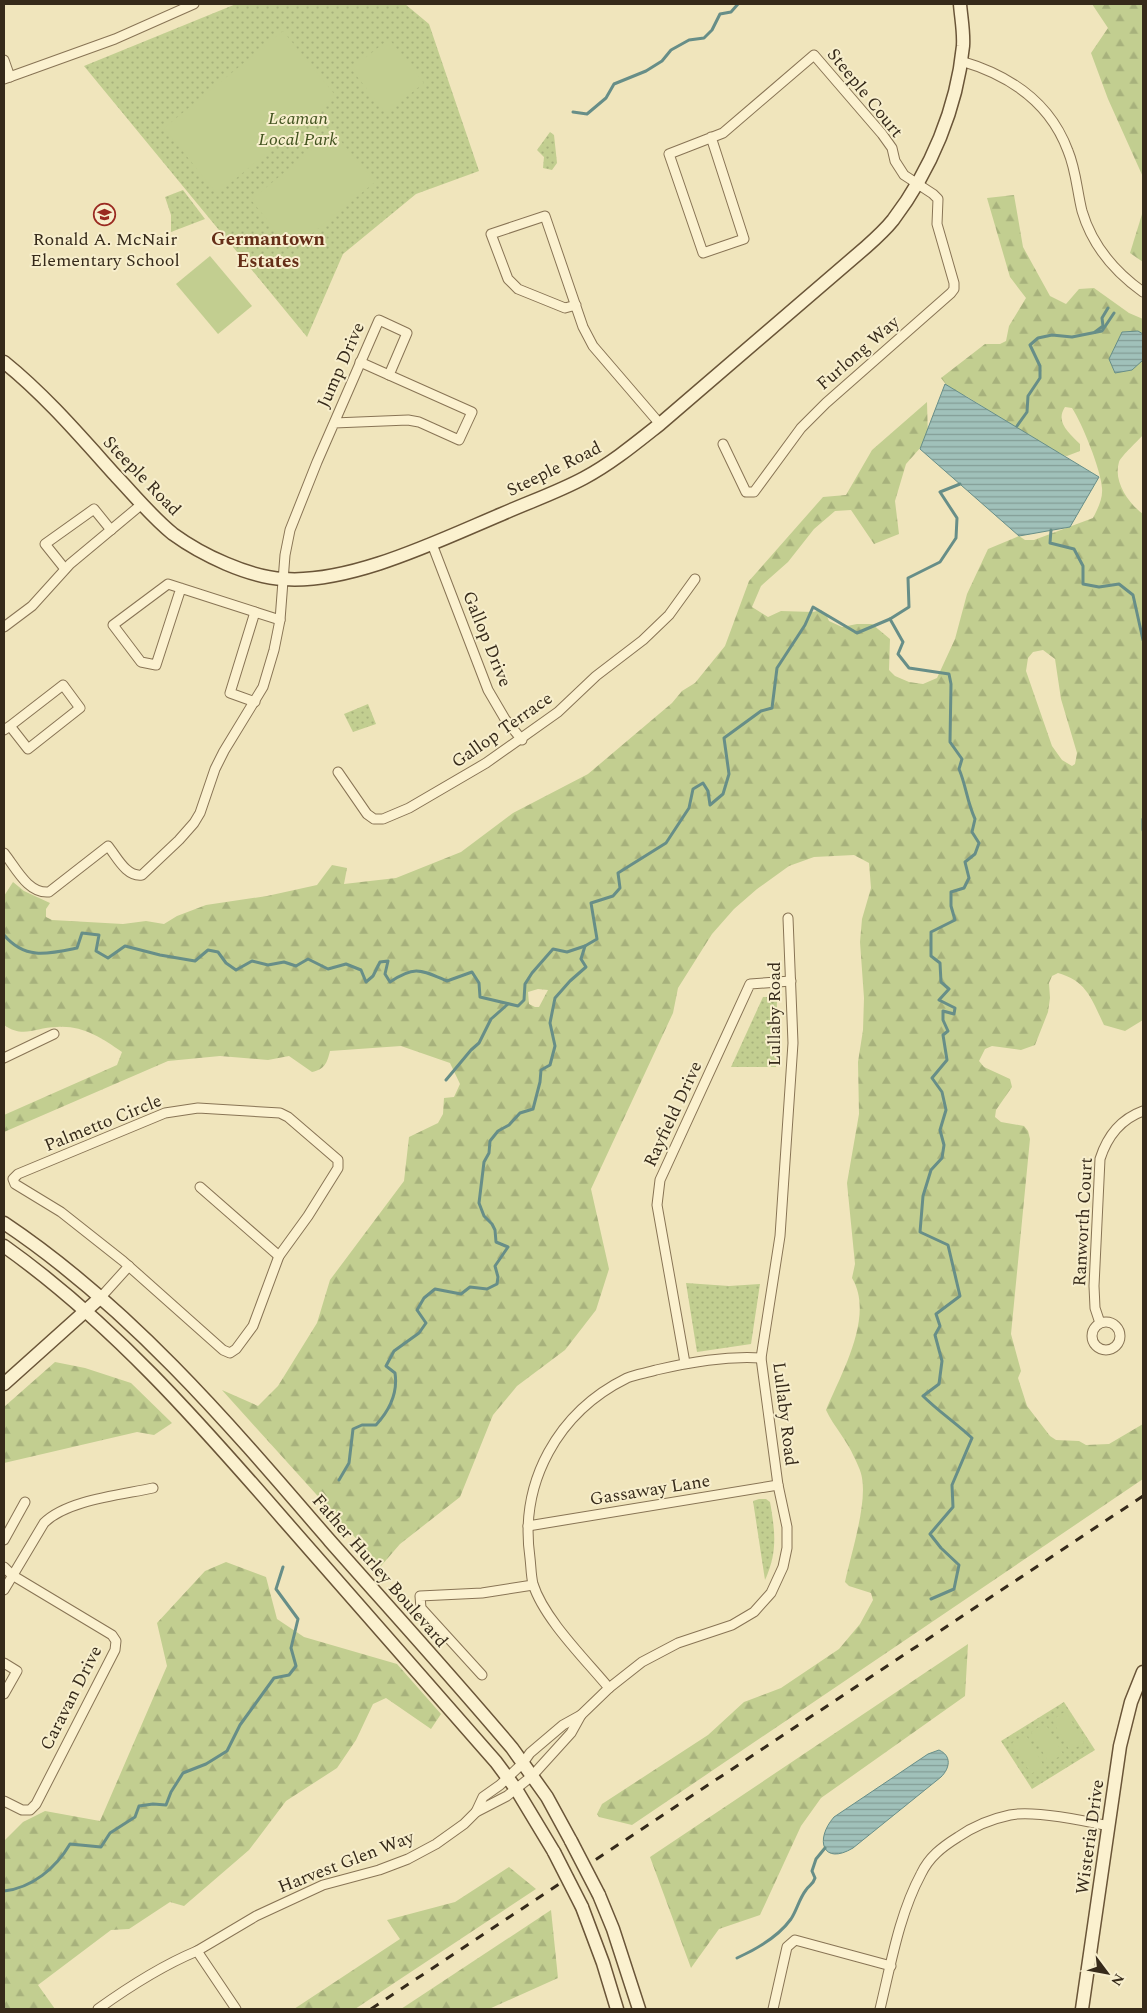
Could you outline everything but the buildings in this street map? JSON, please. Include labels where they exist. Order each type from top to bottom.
[{"type":"main road","name":"Steeple Road","points":[[4,362],[52,406],[142,504],[174,534],[213,558],[247,572],[283,580],[326,577],[348,573],[432,544],[584,478],[626,452],[866,248],[892,222],[918,184],[942,133],[957,85],[963,44],[960,4]]},
{"type":"main road","name":"Father Hurley Boulevard","points":[[4,1223],[27,1238],[101,1297],[211,1405],[476,1706],[523,1763],[571,1840],[600,1895],[639,2009]]},
{"type":"main road","points":[[4,1246],[86,1311],[198,1421],[508,1777],[554,1852],[582,1907],[594,1936],[618,2009]]},
{"type":"main road","points":[[4,1384],[101,1297]]},
{"type":"main road","name":"Wisteria Drive","points":[[1082,2009],[1120,1746],[1130,1702],[1143,1672]]},
{"type":"street","points":[[4,60],[7,78],[115,38],[181,6],[194,4]]},
{"type":"street","name":"Steeple Court","points":[[711,137],[744,239],[703,253],[669,154],[711,137],[723,133],[814,55],[882,134],[892,148],[895,161],[904,175],[918,184]]},
{"type":"street","points":[[961,61],[983,68],[1017,85],[1032,98],[1051,120],[1068,149],[1082,211],[1093,237],[1111,264],[1122,276],[1143,292]]},
{"type":"street","name":"Furlong Way","points":[[722,444],[746,492],[754,492],[801,428],[826,403],[954,289],[938,224],[938,200],[918,184]]},
{"type":"street","points":[[576,305],[565,308],[518,289],[508,279],[491,234],[545,216],[576,305],[593,346],[660,424]]},
{"type":"street","name":"Jump Drive","points":[[4,853],[32,888],[40,893],[49,892],[108,846],[130,874],[135,876],[142,875],[194,823],[200,813],[215,769],[255,702],[267,675],[280,620],[284,556],[290,530],[334,423],[379,320],[407,333],[389,375],[472,412],[459,440],[413,421],[334,423]]},
{"type":"street","points":[[360,362],[389,375]]},
{"type":"street","points":[[4,627],[32,606],[65,569],[142,504]]},
{"type":"street","points":[[65,569],[45,544],[94,509],[111,530]]},
{"type":"street","name":"Gallop Drive","points":[[432,544],[488,690],[522,740]]},
{"type":"street","name":"Gallop Terrace","points":[[338,772],[367,814],[374,820],[383,819],[409,808],[486,764],[522,740],[558,712],[596,676],[643,640],[669,615],[695,579]]},
{"type":"street","points":[[181,588],[156,665],[141,662],[113,625],[168,584],[181,588],[280,620]]},
{"type":"street","points":[[255,612],[230,693],[255,702]]},
{"type":"street","points":[[64,685],[80,708],[28,749],[7,728],[64,685]]},
{"type":"street","name":"Lullaby Road","points":[[523,1763],[530,1753],[562,1725],[581,1715],[609,1688],[642,1662],[678,1642],[732,1625],[754,1612],[771,1593],[782,1567],[787,1548],[787,1528],[778,1485],[761,1358],[780,1236],[793,1043],[788,918]]},
{"type":"street","name":"Rayfield Drive","points":[[685,1363],[657,1205],[660,1180],[750,984],[790,981]]},
{"type":"street","points":[[4,1058],[54,1034]]},
{"type":"street","name":"Palmetto Circle","points":[[198,1108],[280,1113],[288,1117],[338,1160],[338,1168],[308,1216],[279,1256],[254,1326],[236,1349],[230,1352],[223,1350],[129,1266],[61,1212],[15,1184],[13,1179],[18,1174],[165,1113],[198,1108]]},
{"type":"street","name":"Ranworth Court","points":[[1100,1323],[1095,1308],[1094,1286],[1100,1159],[1107,1142],[1116,1130],[1134,1114],[1143,1111]]},
{"type":"street","points":[[200,1187],[279,1256]]},
{"type":"street","points":[[101,1297],[129,1266]]},
{"type":"street","points":[[609,1688],[549,1616],[534,1585],[528,1526],[532,1492],[544,1460],[563,1429],[582,1409],[602,1393],[629,1377],[685,1363],[736,1356],[761,1358]]},
{"type":"street","name":"Gassaway Lane","points":[[528,1526],[778,1485]]},
{"type":"street","points":[[4,1590],[44,1523],[61,1510],[153,1488]]},
{"type":"street","points":[[4,1540],[25,1502]]},
{"type":"street","name":"Caravan Drive","points":[[4,1567],[12,1575],[112,1635],[116,1641],[115,1650],[36,1804],[30,1810],[22,1810],[4,1801]]},
{"type":"street","points":[[482,1675],[421,1608],[420,1596],[482,1593],[534,1585]]},
{"type":"street","points":[[4,1663],[17,1671],[4,1694]]},
{"type":"street","name":"Lullaby Road","points":[[532,1776],[571,1734],[581,1715]]},
{"type":"street","name":"Harvest Glen Way","points":[[476,1812],[483,1797],[523,1763]]},
{"type":"street","name":"Harvest Glen Way","points":[[98,2009],[125,1989],[168,1964],[197,1951],[256,1916],[323,1885],[379,1870],[408,1859],[436,1844],[464,1824],[476,1812],[507,1796],[532,1776]]},
{"type":"street","points":[[880,2009],[906,1907],[921,1874],[931,1858],[944,1845],[975,1826],[1011,1814],[1029,1814],[1109,1826]]},
{"type":"street","points":[[773,2009],[787,1947],[795,1940],[891,1966]]},
{"type":"street","points":[[197,1951],[236,2009]]},
{"type":"green space","name":"Leaman Local Park","points":[[236,4],[405,4],[429,24],[479,171],[416,194],[343,254],[307,337],[84,66]]},
{"type":"green space","points":[[1092,4],[1143,4],[1143,177],[1108,99],[1091,53],[1108,28]]},
{"type":"green space","points":[[283,31],[336,96],[217,194],[164,128]]},
{"type":"green space","points":[[389,39],[424,83],[386,113],[351,69]]},
{"type":"green space","points":[[333,132],[375,182],[292,250],[251,200]]},
{"type":"green space","points":[[550,132],[554,135],[557,163],[552,170],[543,168],[544,157],[537,150]]},
{"type":"green space","points":[[183,190],[205,219],[171,232],[171,215],[165,197]]},
{"type":"green space","points":[[1014,195],[1023,247],[1050,296],[1066,304],[1079,289],[1094,288],[1129,313],[1143,319],[1143,435],[1119,462],[1118,477],[1127,498],[1143,514],[1143,1020],[1125,1031],[1104,1025],[1092,1000],[1082,986],[1076,981],[1058,973],[1052,976],[1049,983],[1050,998],[1048,1012],[1035,1045],[1021,1050],[992,1046],[985,1049],[979,1061],[984,1067],[1010,1079],[1012,1087],[996,1110],[995,1117],[1001,1122],[1024,1126],[1028,1131],[1030,1139],[1011,1334],[1021,1371],[1018,1378],[1027,1406],[1050,1436],[1056,1440],[1079,1441],[1086,1445],[1109,1444],[1143,1424],[1143,1479],[632,1825],[599,1817],[597,1814],[602,1804],[708,1735],[744,1702],[781,1688],[839,1649],[860,1624],[873,1600],[871,1593],[849,1586],[845,1582],[860,1515],[863,1489],[862,1478],[851,1451],[826,1410],[853,1345],[860,1310],[858,1293],[852,1278],[855,1264],[847,1183],[859,1114],[858,1062],[863,1030],[864,998],[860,942],[862,919],[871,888],[869,863],[854,855],[814,857],[789,866],[757,889],[734,909],[712,934],[678,988],[673,1013],[591,1189],[609,1269],[596,1310],[565,1350],[517,1386],[493,1415],[460,1497],[400,1544],[381,1566],[222,1390],[258,1406],[278,1386],[317,1323],[330,1280],[404,1181],[409,1137],[438,1123],[443,1114],[444,1098],[454,1097],[460,1084],[450,1063],[401,1046],[330,1051],[325,1065],[312,1072],[289,1056],[268,1060],[220,1056],[168,1061],[4,1132],[4,1115],[117,1065],[122,1052],[99,1037],[75,1028],[49,1027],[24,1032],[4,1025],[4,896],[13,882],[24,891],[50,903],[46,909],[46,917],[52,920],[123,924],[146,921],[164,924],[177,916],[206,905],[267,896],[317,885],[332,865],[347,868],[344,884],[396,878],[461,852],[513,813],[588,774],[672,703],[682,691],[695,683],[725,646],[749,581],[823,497],[846,495],[872,450],[927,402],[928,439],[906,464],[895,501],[899,534],[874,544],[851,510],[835,511],[814,529],[788,562],[761,586],[752,607],[768,617],[781,611],[813,612],[821,610],[826,614],[829,621],[842,627],[872,624],[890,639],[889,670],[895,676],[909,682],[923,684],[937,678],[955,639],[967,594],[988,549],[1019,536],[1025,540],[1034,540],[1093,518],[1102,496],[1101,480],[1095,459],[1081,424],[1072,408],[1065,407],[1062,412],[1062,422],[1080,444],[1080,451],[1067,456],[1060,455],[966,396],[951,391],[941,378],[985,344],[1000,344],[1006,341],[1009,326],[1026,298],[1010,277],[987,198]],"holes":[[[1043,650],[1055,659],[1061,699],[1077,753],[1075,764],[1072,766],[1062,760],[1052,746],[1026,671],[1028,658],[1033,652]],[[538,989],[548,990],[539,1007],[535,1007],[529,1004],[528,992]]]},
{"type":"green space","points":[[1143,211],[1143,262],[1130,253]]},
{"type":"green space","points":[[210,256],[252,306],[218,334],[176,284]]},
{"type":"green space","points":[[368,704],[376,724],[353,732],[344,714]]},
{"type":"green space","points":[[763,997],[777,997],[776,1067],[731,1067]]},
{"type":"green space","points":[[686,1283],[729,1286],[760,1284],[751,1344],[697,1352]]},
{"type":"green space","points":[[55,1362],[85,1368],[131,1383],[172,1423],[154,1435],[137,1432],[4,1463],[4,1407]]},
{"type":"green space","points":[[766,1499],[770,1502],[774,1532],[774,1550],[765,1580],[753,1501]]},
{"type":"green space","points":[[226,1562],[266,1577],[277,1619],[304,1637],[397,1664],[441,1714],[431,1729],[386,1698],[373,1704],[356,1740],[337,1768],[286,1801],[249,1850],[184,1906],[170,1902],[129,1929],[111,1930],[38,1985],[55,2009],[4,2009],[4,1841],[23,1822],[45,1811],[100,1821],[167,1666],[157,1623],[205,1571]]},
{"type":"green space","points":[[968,1644],[965,1696],[821,1798],[801,1826],[760,1915],[719,1929],[691,1968],[650,1857]]},
{"type":"green space","points":[[1064,1702],[1095,1750],[1032,1789],[1001,1741]]},
{"type":"green space","points":[[1066,1711],[1084,1743],[1070,1751],[1052,1720]]},
{"type":"green space","points":[[1045,1723],[1063,1754],[1049,1763],[1031,1732]]},
{"type":"green space","points":[[1026,1735],[1044,1766],[1031,1774],[1012,1743]]},
{"type":"green space","points":[[509,1867],[536,1889],[355,2009],[294,2009],[400,1939],[387,1920],[455,1902]]},
{"type":"green space","points":[[551,1910],[558,1978],[489,2009],[401,2009]]},
{"type":"water","points":[[1138,331],[1143,334],[1143,360],[1132,370],[1115,373],[1109,359],[1122,332]]},
{"type":"water","points":[[945,384],[1099,477],[1070,527],[1019,536],[920,449]]},
{"type":"water","points":[[939,1750],[948,1759],[948,1766],[941,1777],[853,1848],[843,1853],[835,1854],[825,1848],[823,1842],[824,1834],[834,1817],[928,1754]]},
{"type":"waterway","points":[[573,112],[587,114],[606,98],[614,84],[646,71],[662,61],[671,50],[689,40],[704,38],[712,30],[720,14],[731,12],[738,4]]},
{"type":"waterway","points":[[1095,332],[1103,326],[1102,318],[1108,308]]},
{"type":"waterway","points":[[1017,426],[1027,412],[1028,396],[1040,378],[1040,366],[1030,345],[1038,338],[1052,335],[1072,337],[1102,331],[1114,313]]},
{"type":"waterway","points":[[339,1480],[349,1463],[353,1429],[362,1425],[376,1425],[389,1408],[394,1395],[396,1380],[395,1373],[386,1366],[394,1351],[419,1333],[426,1323],[417,1310],[424,1298],[435,1289],[461,1294],[470,1287],[487,1289],[497,1284],[498,1277],[495,1266],[508,1247],[496,1242],[495,1230],[484,1216],[479,1203],[484,1162],[489,1153],[490,1141],[498,1131],[509,1125],[520,1113],[533,1109],[541,1070],[550,1065],[555,1046],[550,1023],[555,998],[586,967],[581,959],[585,946],[597,939],[591,903],[613,896],[620,888],[618,873],[666,843],[689,808],[693,789],[703,783],[708,791],[710,805],[723,794],[729,774],[724,738],[761,711],[772,708],[777,668],[805,625],[813,607],[857,633],[890,619],[909,607],[908,578],[940,562],[956,538],[957,518],[940,492],[960,484]]},
{"type":"waterway","points":[[1051,530],[1050,543],[1074,549],[1083,566],[1083,584],[1099,587],[1119,584],[1133,595],[1143,640]]},
{"type":"waterway","points":[[890,619],[903,642],[898,654],[909,668],[949,674],[951,684],[950,742],[962,759],[959,769],[975,819],[972,832],[979,843],[975,854],[965,862],[969,878],[964,888],[951,892],[951,906],[955,920],[931,932],[931,956],[940,963],[941,982],[949,989],[939,1000],[955,1008],[954,1014],[943,1011],[943,1020],[948,1031],[943,1035],[947,1060],[932,1078],[942,1092],[946,1110],[940,1130],[944,1145],[942,1158],[931,1170],[923,1196],[920,1232],[948,1245],[960,1296],[936,1314],[940,1326],[935,1335],[942,1361],[939,1384],[923,1396],[972,1438],[952,1485],[953,1507],[930,1534],[941,1548],[959,1565],[954,1589],[931,1599]]},
{"type":"waterway","points":[[1143,819],[1143,830]]},
{"type":"waterway","points":[[4,935],[20,948],[37,953],[77,948],[82,933],[99,935],[96,951],[108,958],[125,946],[195,961],[208,950],[218,952],[226,963],[236,970],[252,961],[268,965],[284,962],[296,966],[308,959],[328,969],[346,964],[361,970],[366,982],[373,976],[380,962],[388,961],[385,974],[390,982],[412,971],[424,972],[447,981],[472,972],[479,983],[480,997],[518,1006],[524,1000],[525,984],[553,949],[567,952],[585,946]]},
{"type":"waterway","points":[[446,1080],[479,1043],[491,1019],[508,1004]]},
{"type":"waterway","points":[[4,1891],[24,1886],[42,1875],[58,1861],[70,1844],[101,1847],[110,1833],[135,1817],[139,1806],[166,1805],[171,1792],[183,1773],[206,1764],[227,1751],[240,1725],[274,1678],[289,1675],[296,1666],[291,1648],[298,1619],[276,1589],[283,1567]]},
{"type":"waterway","points":[[737,1958],[767,1942],[791,1919],[804,1893],[815,1878],[812,1871],[816,1859],[825,1848]]},
{"type":"railway","points":[[371,2009],[1143,1496]]},
{"type":"place","name":"Ronald A. McNair Elementary School","points":[[105,214]]},
{"type":"district","name":"Germantown Estates","points":[[268,250]]}]
